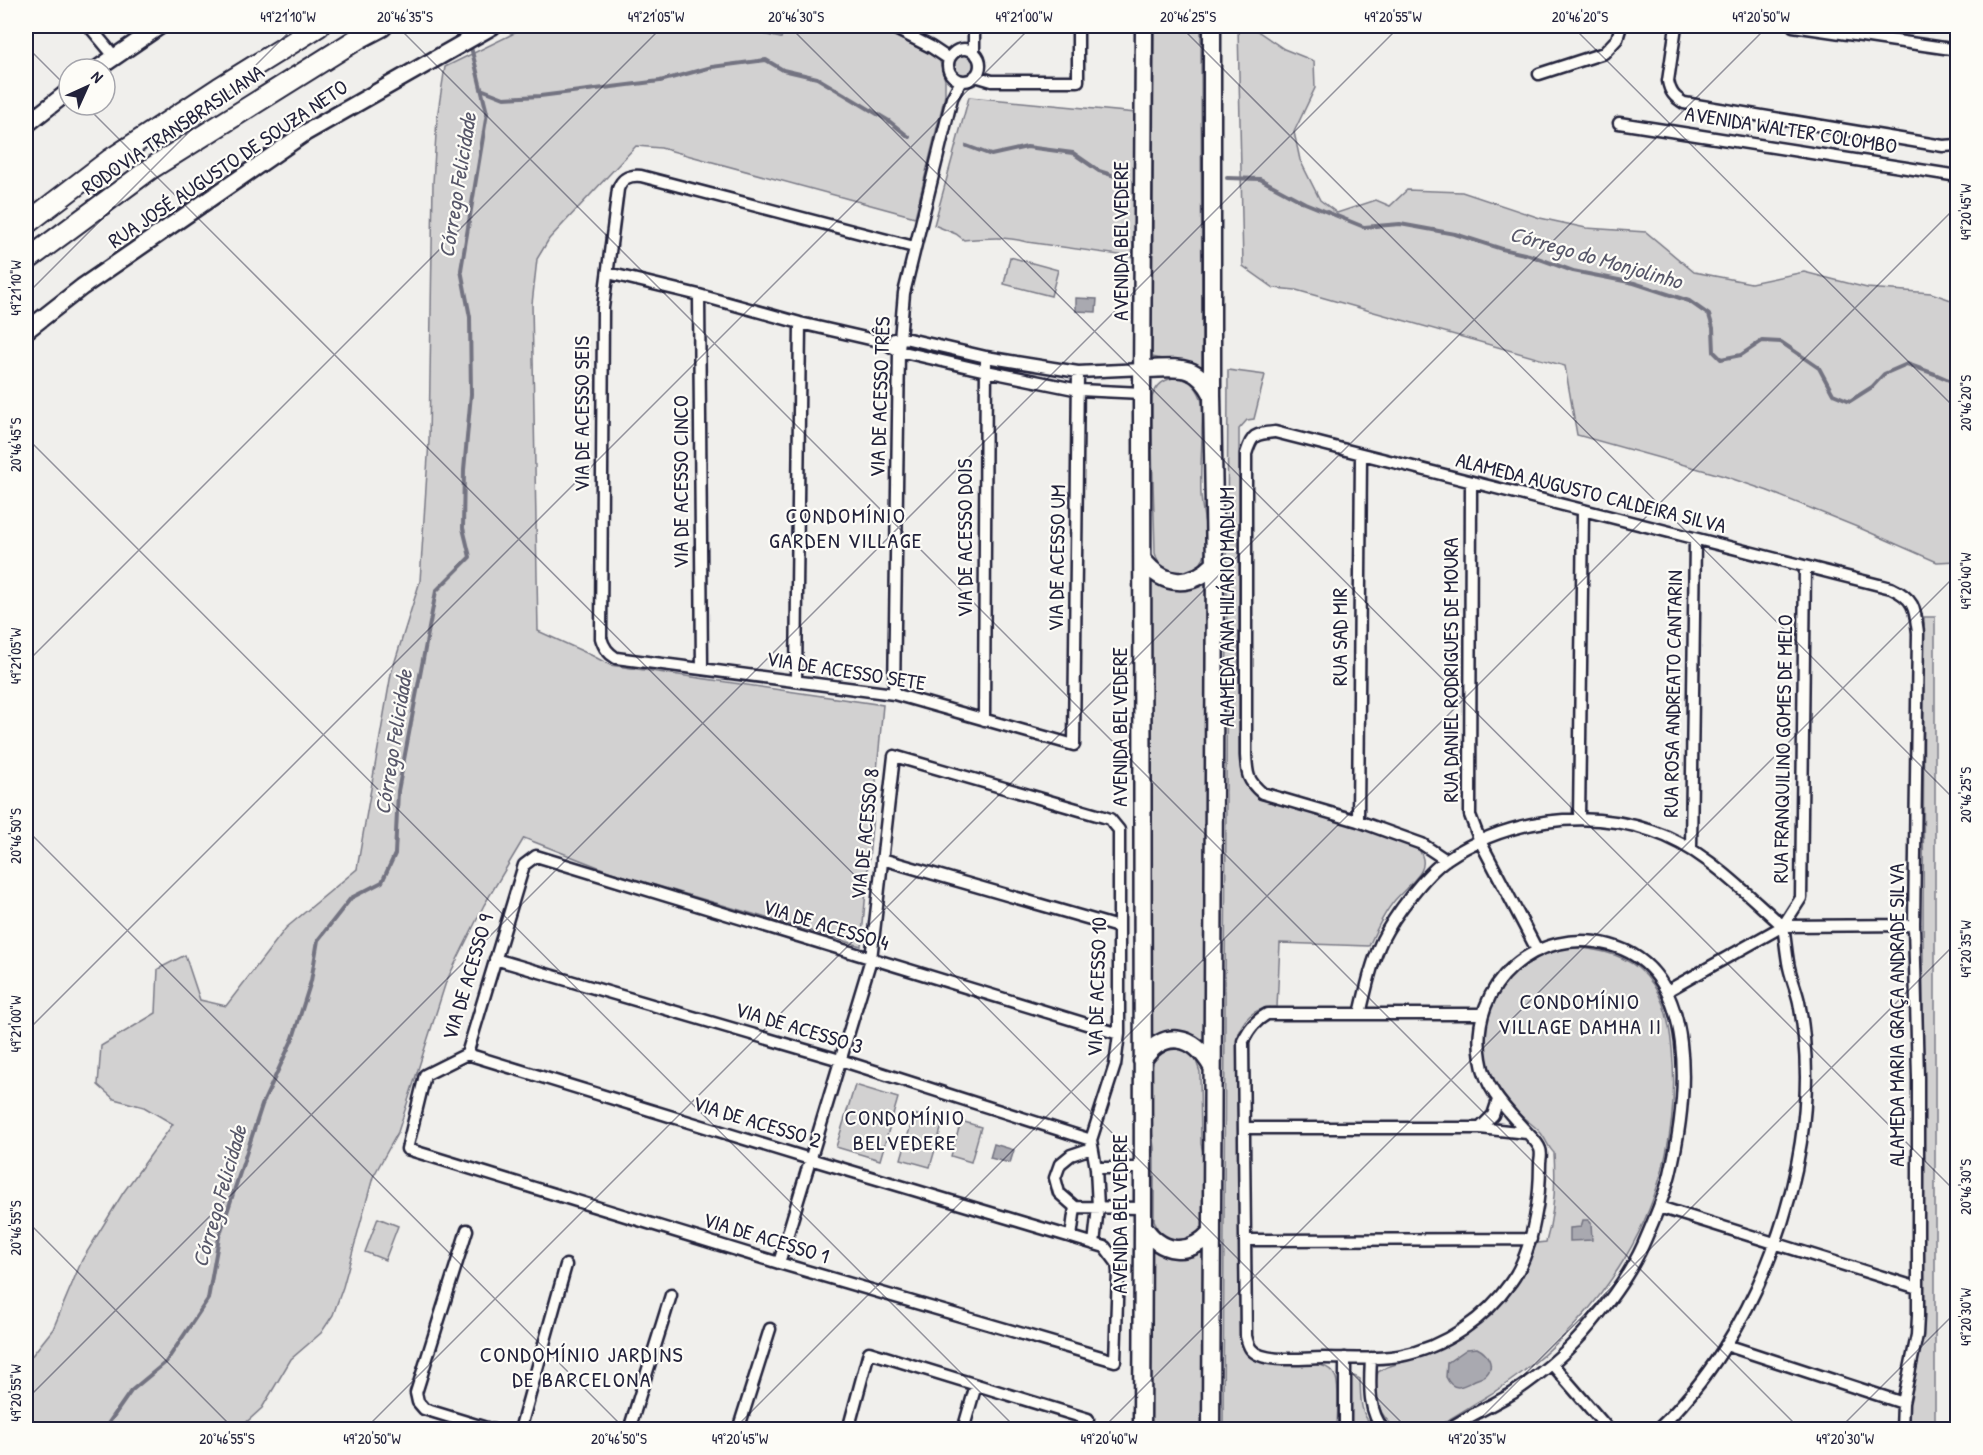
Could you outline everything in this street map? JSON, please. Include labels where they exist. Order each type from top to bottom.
[{"type":"highway","name":"RODOVIA TRANSBRASILIANA","points":[[26,224],[111,159],[225,83],[319,26]]},
{"type":"highway","name":"RODOVIA TRANSBRASILIANA","points":[[26,261],[150,169],[359,38],[382,26]]},
{"type":"main road","points":[[114,56],[160,26]]},
{"type":"main road","name":"RUA JOSÉ AUGUSTO DE SOUZA NETO","points":[[26,331],[82,287],[306,133],[493,26]]},
{"type":"main road","name":"AVENIDA BELVEDERE","points":[[1142,1430],[1144,26]]},
{"type":"main road","points":[[1211,1430],[1215,564],[1212,394],[1212,26]]},
{"type":"main road","points":[[26,125],[57,100]]},
{"type":"main road","points":[[1143,369],[1187,369],[1207,383],[1212,394]]},
{"type":"main road","points":[[1143,560],[1161,577],[1184,582],[1207,573],[1215,564]]},
{"type":"main road","points":[[1142,1061],[1149,1050],[1160,1042],[1172,1039],[1197,1046],[1212,1067]]},
{"type":"main road","points":[[1143,1226],[1156,1242],[1176,1249],[1190,1248],[1203,1241],[1211,1232]]},
{"type":"street","points":[[89,26],[114,56]]},
{"type":"street","points":[[890,26],[951,55],[970,51]]},
{"type":"street","points":[[977,72],[992,81],[1078,81],[1078,26]]},
{"type":"street","points":[[1539,74],[1604,53],[1617,39],[1621,26]]},
{"type":"street","points":[[1676,26],[1668,81],[1669,90],[1684,103],[1943,146],[1958,145]]},
{"type":"street","points":[[1793,26],[1958,50]]},
{"type":"street","points":[[970,51],[974,28]]},
{"type":"street","points":[[951,55],[948,68],[956,79],[967,81],[977,72],[979,60],[970,51]]},
{"type":"street","name":"VIA DE ACESSO TRÊS","points":[[894,694],[899,351],[904,293],[956,79]]},
{"type":"street","name":"AVENIDA WALTER COLOMBO","points":[[1619,123],[1958,176]]},
{"type":"street","name":"VIA DE ACESSO SEIS","points":[[609,653],[603,647],[600,638],[603,308],[620,182],[626,177],[640,176],[914,247]]},
{"type":"street","points":[[608,273],[882,342],[899,351],[986,371],[1078,390],[1142,393]]},
{"type":"street","name":"VIA DE ACESSO CINCO","points":[[699,295],[702,669]]},
{"type":"street","points":[[796,681],[800,323]]},
{"type":"street","points":[[882,342],[900,337],[986,357],[1078,372],[1143,369]]},
{"type":"street","name":"VIA DE ACESSO DOIS","points":[[984,720],[986,357]]},
{"type":"street","points":[[1116,370],[1116,391]]},
{"type":"street","name":"VIA DE ACESSO UM","points":[[1074,745],[1078,372]]},
{"type":"street","name":"ALAMEDA AUGUSTO CALDEIRA SILVA","points":[[1258,434],[1275,432],[1891,588],[1910,600]]},
{"type":"street","name":"ALAMEDA ANA HILÁRIO MADLUM","points":[[1258,434],[1250,440],[1246,454],[1247,773],[1251,784],[1262,793],[1358,820]]},
{"type":"street","name":"RUA SAD MIR","points":[[1358,820],[1361,454]]},
{"type":"street","name":"RUA DANIEL RODRIGUES DE MOURA","points":[[1471,482],[1470,814],[1480,841],[1537,950]]},
{"type":"street","points":[[1579,819],[1583,511]]},
{"type":"street","name":"RUA ROSA ANDREATO CANTARIN","points":[[1691,849],[1695,539]]},
{"type":"street","name":"RUA FRANQUILINO GOMES DE MELO","points":[[1783,926],[1801,898],[1805,567]]},
{"type":"street","name":"ALAMEDA MARIA GRAÇA ANDRADE SILVA","points":[[1902,1430],[1903,1403],[1917,1335],[1918,1288],[1918,1077],[1914,925],[1918,633],[1915,609],[1910,600]]},
{"type":"street","name":"VIA DE ACESSO SETE","points":[[609,653],[616,658],[894,694],[1074,745]]},
{"type":"street","name":"VIA DE ACESSO 10","points":[[894,756],[1104,817],[1116,824],[1119,837],[1119,1035],[1115,1065],[1092,1144],[1098,1207],[1094,1244]]},
{"type":"street","name":"VIA DE ACESSO 8","points":[[778,1263],[871,959],[894,756]]},
{"type":"street","points":[[1360,1014],[1369,973],[1383,939],[1404,905],[1446,860],[1480,841],[1510,829],[1545,821],[1579,819],[1616,822],[1652,831],[1691,849],[1716,866],[1783,926],[1788,964],[1798,1002],[1804,1039],[1803,1124],[1796,1171],[1786,1211],[1762,1278],[1726,1345],[1689,1396],[1657,1430]]},
{"type":"street","points":[[1358,820],[1422,844],[1446,860]]},
{"type":"street","name":"VIA DE ACESSO 4","points":[[524,865],[536,856],[1119,1035]]},
{"type":"street","points":[[882,859],[1118,927]]},
{"type":"street","name":"VIA DE ACESSO 9","points":[[407,1149],[425,1076],[466,1054],[524,865]]},
{"type":"street","points":[[1667,991],[1783,926],[1914,925]]},
{"type":"street","points":[[1448,1428],[1513,1392],[1568,1350],[1590,1326],[1620,1285],[1642,1249],[1669,1177],[1682,1102],[1681,1043],[1677,1020],[1667,991],[1637,957],[1613,946],[1590,941],[1564,941],[1537,950],[1522,959],[1492,992],[1482,1014],[1479,1033],[1481,1060],[1488,1084],[1498,1100],[1540,1149],[1539,1199],[1531,1239],[1512,1281],[1487,1310],[1462,1330],[1434,1345],[1401,1356],[1277,1358],[1260,1356],[1251,1348],[1246,1336],[1243,1041],[1257,1020],[1267,1014],[1482,1014]]},
{"type":"street","name":"VIA DE ACESSO 3","points":[[495,959],[840,1060],[1092,1144]]},
{"type":"street","name":"VIA DE ACESSO 2","points":[[466,1054],[1105,1247],[1117,1263],[1118,1272],[1115,1360]]},
{"type":"street","points":[[1480,1128],[1493,1115],[1498,1100]]},
{"type":"street","points":[[1244,1128],[1480,1128],[1527,1133]]},
{"type":"street","points":[[1092,1144],[1071,1155],[1060,1164],[1055,1178],[1059,1193],[1075,1207],[1142,1208]]},
{"type":"street","name":"VIA DE ACESSO 1","points":[[407,1149],[778,1263],[1115,1360]]},
{"type":"street","points":[[1096,1168],[1142,1168]]},
{"type":"street","points":[[1071,1237],[1075,1207]]},
{"type":"street","points":[[1659,1207],[1918,1288]]},
{"type":"street","points":[[467,1230],[416,1393],[418,1402],[424,1409],[493,1430]]},
{"type":"street","points":[[1245,1240],[1531,1239]]},
{"type":"street","points":[[519,1430],[566,1264]]},
{"type":"street","points":[[629,1430],[671,1295]]},
{"type":"street","points":[[738,1430],[770,1329]]},
{"type":"street","points":[[1726,1345],[1903,1403]]},
{"type":"street","points":[[848,1430],[869,1352],[976,1384],[1086,1424]]},
{"type":"street","points":[[1345,1358],[1345,1430]]},
{"type":"street","points":[[1371,1358],[1373,1412],[1384,1430]]},
{"type":"street","points":[[1552,1364],[1609,1430]]},
{"type":"street","points":[[963,1430],[976,1384]]},
{"type":"shaded area","points":[[529,26],[612,26],[664,31],[665,26],[726,26],[781,38],[785,26],[874,26],[939,58],[945,80],[945,95],[915,217],[661,148],[636,146],[549,239],[537,259],[532,304],[538,631],[610,665],[883,705],[861,946],[611,872],[524,838],[484,905],[446,982],[398,1132],[373,1177],[343,1287],[333,1315],[321,1333],[291,1359],[262,1408],[239,1429],[26,1430],[26,1363],[53,1329],[82,1260],[123,1193],[173,1124],[144,1107],[114,1099],[98,1085],[101,1046],[156,1013],[158,969],[185,955],[200,1000],[226,1006],[286,928],[357,869],[391,674],[420,581],[429,441],[433,183],[437,118],[445,67]]},
{"type":"shaded area","points":[[1154,26],[1201,26],[1202,367],[1152,357]]},
{"type":"shaded area","points":[[1238,26],[1250,26],[1284,49],[1314,61],[1315,88],[1294,132],[1300,160],[1320,200],[1337,213],[1376,200],[1390,206],[1407,190],[1462,192],[1540,218],[1586,228],[1646,232],[1694,272],[1751,283],[1804,272],[1867,288],[1931,293],[1957,302],[1957,561],[1937,562],[1768,491],[1724,476],[1577,435],[1565,366],[1296,290],[1274,288],[1243,266]]},
{"type":"shaded area","points":[[964,55],[972,58],[975,66],[972,74],[964,77],[956,74],[953,66],[956,58]]},
{"type":"shaded area","points":[[969,97],[1136,113],[1133,257],[1011,239],[964,240],[934,225]]},
{"type":"shaded area","points":[[1010,257],[1058,270],[1051,296],[1004,284]]},
{"type":"shaded area","points":[[1076,298],[1097,299],[1096,312],[1076,311]]},
{"type":"shaded area","points":[[1228,370],[1265,375],[1254,419],[1247,420],[1239,429],[1239,750],[1245,784],[1260,799],[1412,842],[1420,851],[1423,859],[1423,867],[1419,874],[1391,905],[1369,946],[1280,943],[1277,1007],[1264,1008],[1254,1013],[1239,1031],[1240,1340],[1249,1354],[1261,1361],[1276,1364],[1319,1365],[1329,1369],[1337,1383],[1337,1429],[1223,1430]]},
{"type":"shaded area","points":[[1178,377],[1195,387],[1201,398],[1203,410],[1201,487],[1206,544],[1203,559],[1192,571],[1185,574],[1170,572],[1158,561],[1155,553],[1152,397],[1162,383]]},
{"type":"shaded area","points":[[1151,576],[1205,580],[1205,1048],[1163,1034],[1152,1039]]},
{"type":"shaded area","points":[[1924,617],[1935,617],[1935,1429],[1906,1430],[1907,1402],[1922,1297]]},
{"type":"shaded area","points":[[1570,947],[1597,950],[1614,955],[1638,968],[1653,985],[1667,1015],[1674,1076],[1673,1103],[1665,1157],[1649,1209],[1625,1258],[1596,1300],[1562,1338],[1543,1355],[1503,1386],[1441,1424],[1426,1430],[1398,1429],[1386,1419],[1378,1405],[1376,1380],[1378,1372],[1437,1351],[1468,1333],[1522,1273],[1537,1243],[1546,1242],[1554,1198],[1554,1153],[1541,1134],[1503,1098],[1493,1080],[1487,1063],[1485,1028],[1497,995],[1520,968],[1543,954]]},
{"type":"shaded area","points":[[1177,1047],[1189,1052],[1195,1058],[1200,1072],[1201,1144],[1206,1166],[1204,1226],[1201,1233],[1191,1242],[1168,1241],[1159,1233],[1154,1220],[1154,1148],[1150,1115],[1150,1072],[1155,1058],[1164,1048]]},
{"type":"shaded area","points":[[855,1085],[898,1098],[880,1160],[836,1147]]},
{"type":"shaded area","points":[[914,1114],[943,1122],[930,1167],[901,1159]]},
{"type":"shaded area","points":[[961,1121],[981,1127],[971,1162],[951,1156]]},
{"type":"shaded area","points":[[994,1144],[1014,1150],[1010,1163],[990,1158]]},
{"type":"shaded area","points":[[378,1218],[398,1226],[385,1260],[365,1252]]},
{"type":"shaded area","points":[[1583,1220],[1591,1223],[1592,1240],[1570,1241],[1570,1228],[1581,1227]]},
{"type":"shaded area","points":[[1150,1244],[1184,1256],[1206,1248],[1205,1429],[1150,1430]]},
{"type":"shaded area","points":[[1477,1348],[1489,1360],[1489,1371],[1465,1385],[1458,1387],[1452,1385],[1446,1377],[1447,1363],[1467,1349]]},
{"type":"shaded area","points":[[1354,1376],[1360,1379],[1364,1414],[1371,1424],[1348,1430],[1349,1377]]},
{"type":"waterway","name":"Córrego Felicidade","points":[[469,26],[470,35]]},
{"type":"waterway","name":"Córrego Felicidade","points":[[99,1430],[108,1424],[131,1391],[166,1362],[208,1299],[219,1237],[262,1105],[293,1038],[311,981],[318,940],[351,898],[382,882],[395,854],[398,791],[436,591],[470,557],[463,528],[464,470],[471,394],[470,317],[461,270],[487,113],[470,43]]},
{"type":"waterway","name":"Córrego do Monjolinho","points":[[481,89],[504,98],[540,96],[660,81],[712,67],[766,60],[783,70],[817,78],[889,121],[909,137]]},
{"type":"waterway","name":"Córrego do Monjolinho","points":[[967,146],[991,155],[1027,147],[1073,153],[1099,171],[1115,176]]},
{"type":"waterway","name":"Córrego do Monjolinho","points":[[1227,178],[1260,179],[1305,203],[1364,227],[1400,224],[1455,234],[1529,255],[1573,271],[1634,283],[1689,301],[1709,315],[1713,328],[1714,352],[1721,359],[1741,355],[1762,341],[1781,342],[1819,368],[1833,394],[1850,401],[1872,387],[1884,374],[1907,364],[1958,384]]},
{"type":"district","name":"CONDOMÍNIO GARDEN VILLAGE","points":[[846,528]]},
{"type":"district","name":"CONDOMÍNIO VILLAGE DAMHA II","points":[[1580,1014]]},
{"type":"district","name":"CONDOMÍNIO BELVEDERE","points":[[905,1130]]},
{"type":"district","name":"CONDOMÍNIO JARDINS DE BARCELONA","points":[[582,1366]]}]
